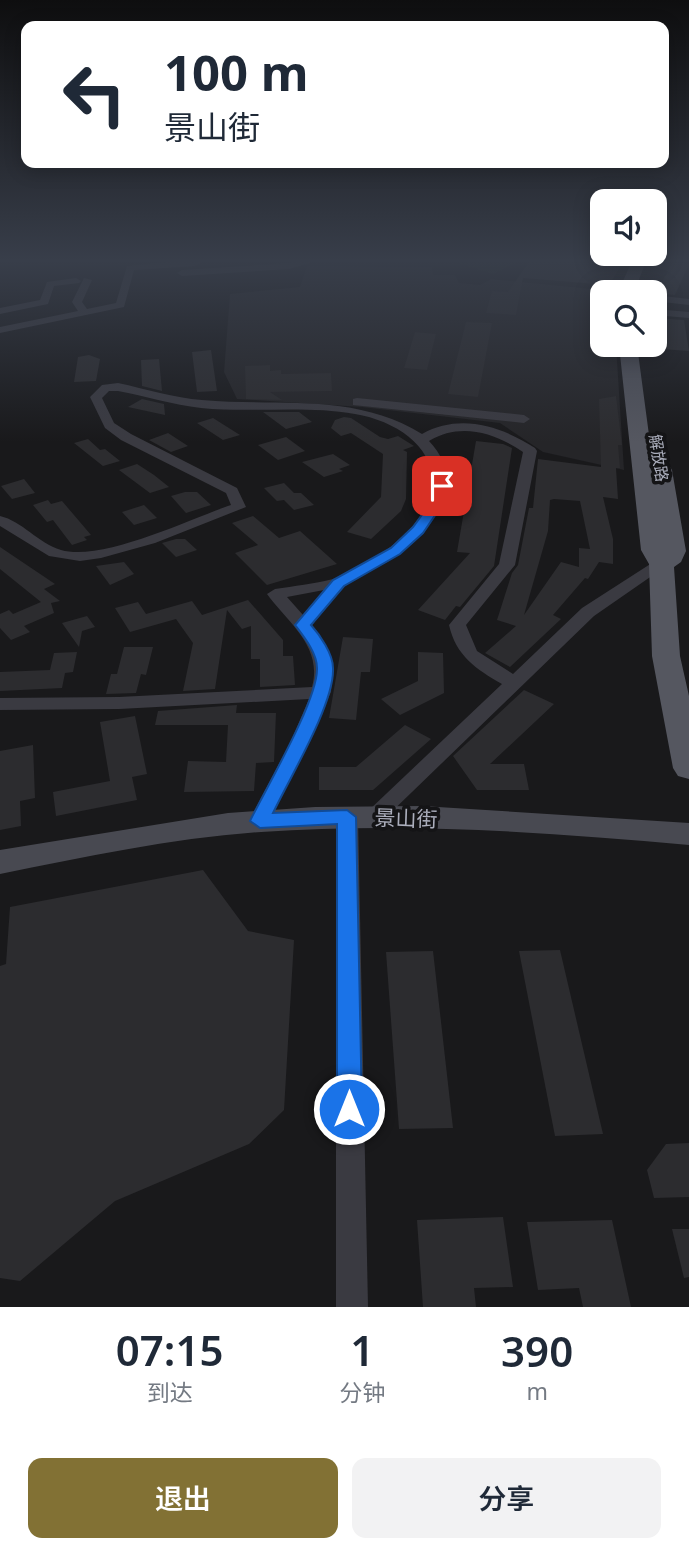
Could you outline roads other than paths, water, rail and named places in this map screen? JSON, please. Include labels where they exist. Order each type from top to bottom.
[{"type":"main road","name":"解放路","points":[[629,357],[653,550],[661,564],[666,656],[689,768]]},
{"type":"main road","name":"解放路","points":[[643,357],[674,551],[672,557],[661,564]]},
{"type":"street","points":[[0,330],[44,320]]},
{"type":"street","points":[[0,330],[53,331]]},
{"type":"street","points":[[0,520],[59,555],[79,558],[104,554],[239,507],[232,491],[156,454],[109,425],[96,397],[106,388],[118,387],[200,404],[355,410],[370,414],[423,439],[439,466],[442,486],[434,508],[418,530],[396,551],[339,583],[275,594],[312,635],[326,666],[322,692],[260,821]]},
{"type":"street","points":[[315,398],[524,419]]},
{"type":"street","points":[[423,439],[434,431],[447,428],[499,432],[530,451],[507,565],[457,625],[460,642],[468,655],[515,683]]},
{"type":"street","points":[[352,1307],[360,817],[515,683],[588,612],[661,564]]},
{"type":"street","points":[[303,625],[339,583]]},
{"type":"street","points":[[0,704],[119,703],[322,692]]},
{"type":"street","name":"景山街","points":[[0,862],[168,831],[260,821],[360,817],[566,823],[689,834]]}]
